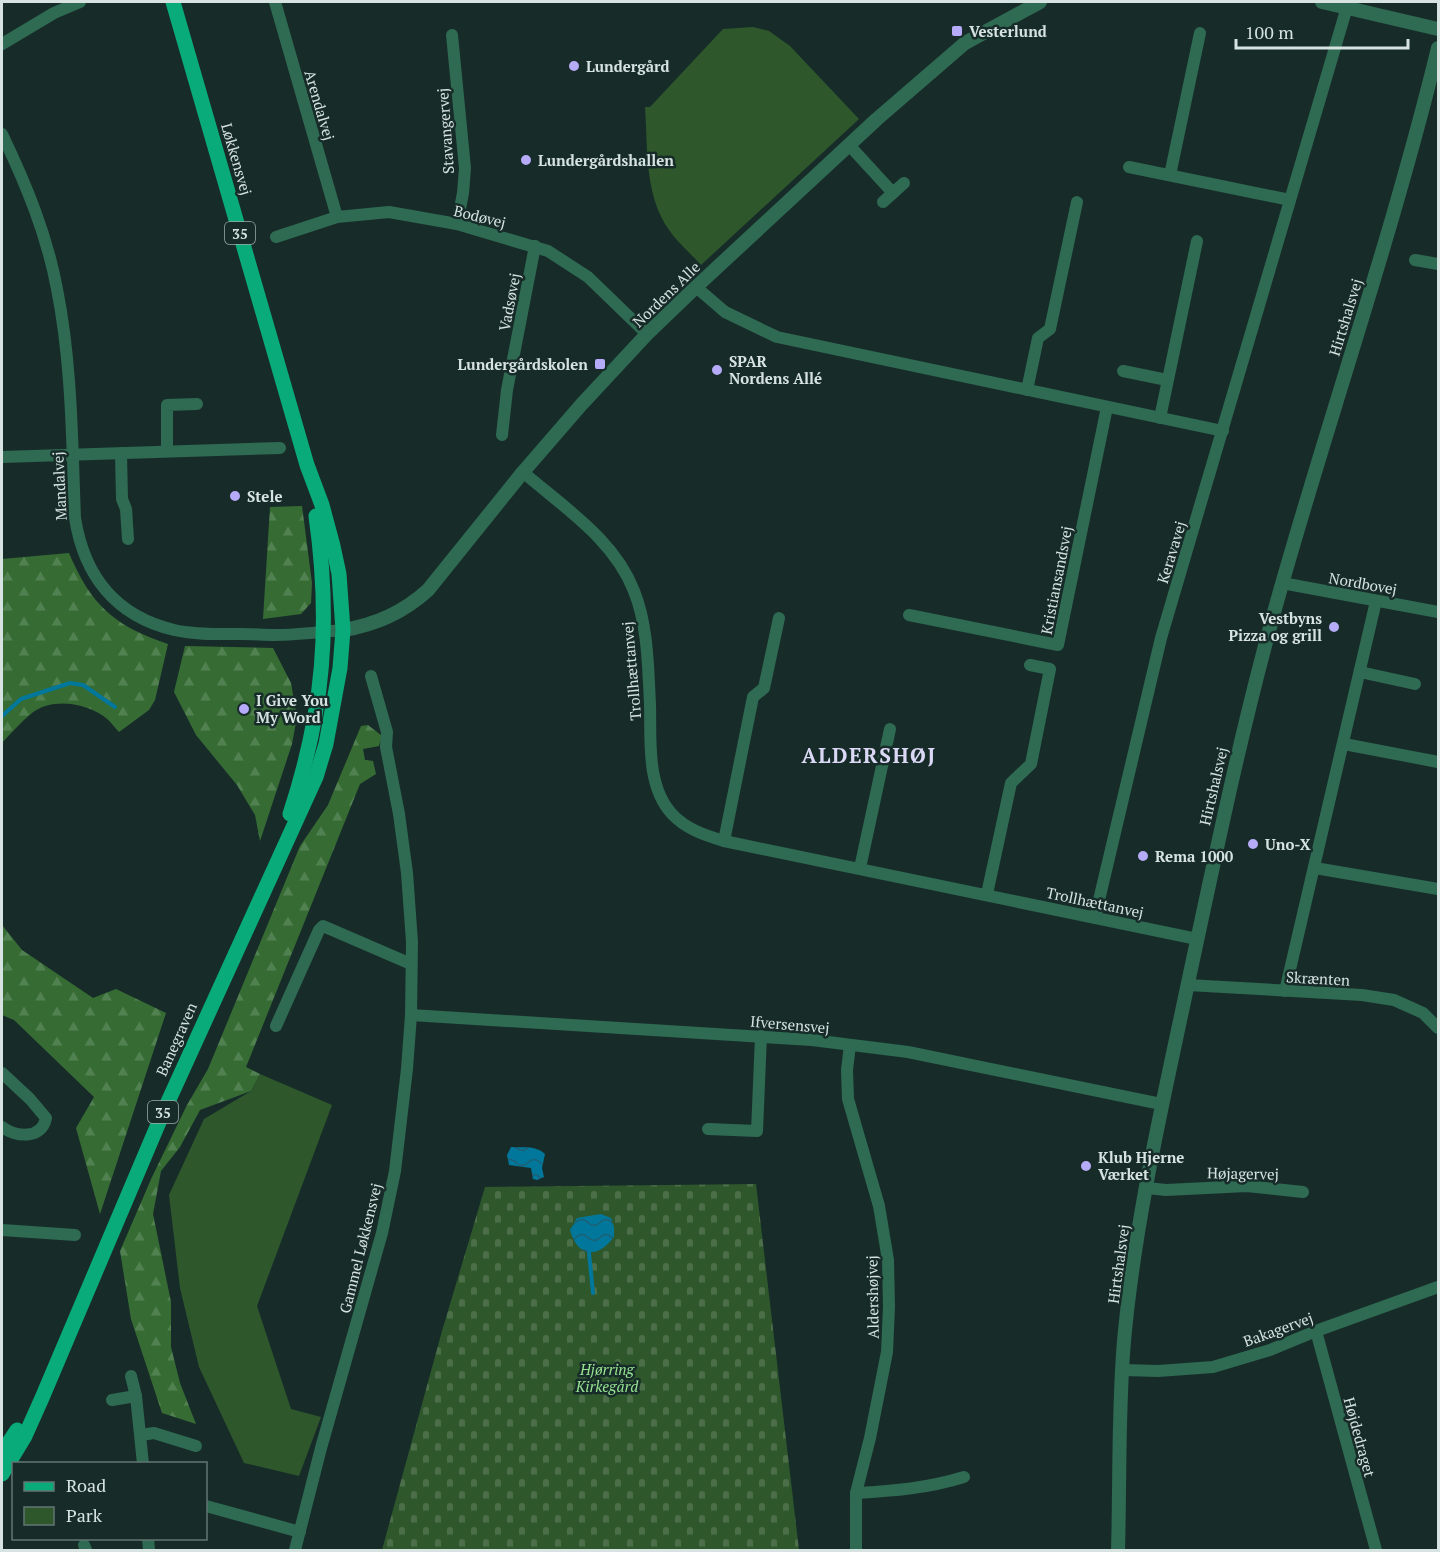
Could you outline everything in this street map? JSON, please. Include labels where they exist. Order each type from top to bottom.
[{"type":"main road","name":"Løkkensvej","points":[[173,2],[307,465],[322,505],[339,574],[343,630]]},
{"type":"main road","name":"Løkkensvej","points":[[307,465],[321,548],[324,632]]},
{"type":"main road","name":"Banegraven","points":[[2,1474],[25,1436],[162,1115],[271,871],[304,804],[321,760],[333,711],[343,630]]},
{"type":"main road","name":"Banegraven","points":[[271,871],[310,747],[319,700],[324,632]]},
{"type":"main road","name":"Banegraven","points":[[2,1453],[35,1402],[60,1355]]},
{"type":"street","points":[[2,44],[54,13],[80,2]]},
{"type":"street","name":"Arendalvej","points":[[275,2],[337,217]]},
{"type":"street","name":"Nordens Alle","points":[[343,630],[368,626],[416,600],[428,590],[523,472],[647,334],[849,145],[964,43],[1040,2]]},
{"type":"street","points":[[1323,2],[1438,29]]},
{"type":"street","name":"Keravavej","points":[[1095,917],[1161,638],[1347,7]]},
{"type":"street","points":[[1170,175],[1200,33]]},
{"type":"street","name":"Stavangervej","points":[[452,35],[465,168],[457,224]]},
{"type":"street","name":"Hirtshalsvej","points":[[1118,1551],[1123,1370],[1131,1277],[1161,1104],[1236,758],[1282,583],[1417,136],[1438,48]]},
{"type":"street","name":"Mandalvej","points":[[2,134],[33,206],[57,287],[68,371],[75,518],[83,552],[99,582],[132,614],[176,631],[275,635],[343,630]]},
{"type":"street","points":[[849,145],[893,193]]},
{"type":"street","points":[[1129,167],[1290,200]]},
{"type":"street","points":[[883,202],[904,183]]},
{"type":"street","points":[[1027,390],[1038,338],[1050,329],[1077,202]]},
{"type":"street","name":"Bodøvej","points":[[276,237],[337,217],[389,212],[457,224],[548,250],[588,277],[647,334]]},
{"type":"street","points":[[1160,418],[1197,241]]},
{"type":"street","name":"Vadsøvej","points":[[502,435],[507,390],[535,246]]},
{"type":"street","points":[[1415,260],[1438,264]]},
{"type":"street","points":[[696,287],[725,312],[777,337],[1223,431]]},
{"type":"street","points":[[1123,371],[1167,380]]},
{"type":"street","points":[[167,451],[167,405],[197,404]]},
{"type":"street","name":"Kristiansandsvej","points":[[909,615],[1058,645],[1107,407]]},
{"type":"street","points":[[2,457],[280,448]]},
{"type":"street","points":[[120,453],[122,499],[126,508],[128,539]]},
{"type":"street","name":"Trollhættanvej","points":[[523,472],[596,535],[627,575],[634,590],[643,623],[649,690],[652,768],[657,790],[671,813],[691,830],[724,841],[1197,939]]},
{"type":"street","name":"Nordbovej","points":[[1282,583],[1438,612]]},
{"type":"street","points":[[1285,991],[1376,601]]},
{"type":"street","points":[[724,841],[753,697],[764,688],[779,618]]},
{"type":"street","points":[[987,894],[1011,783],[1031,764],[1050,669],[1030,665]]},
{"type":"street","points":[[1360,672],[1415,684]]},
{"type":"street","name":"Gammel Løkkensvej","points":[[295,1551],[321,1448],[382,1233],[402,1121],[411,1015],[407,873],[399,814],[386,747],[387,732],[371,676]]},
{"type":"street","points":[[860,868],[890,729]]},
{"type":"street","points":[[1344,744],[1438,762]]},
{"type":"street","points":[[1315,868],[1438,889]]},
{"type":"street","points":[[276,1026],[319,930],[323,926],[411,964]]},
{"type":"street","name":"Skrænten","points":[[1188,985],[1362,995],[1394,1000],[1423,1013],[1438,1028]]},
{"type":"street","name":"Ifversensvej","points":[[411,1015],[812,1040],[908,1052],[1161,1104]]},
{"type":"street","points":[[708,1129],[757,1131],[761,1036]]},
{"type":"street","name":"Aldershøjvej","points":[[850,1045],[847,1070],[848,1099],[879,1206],[888,1260],[889,1307],[887,1352],[870,1438],[856,1493],[856,1551]]},
{"type":"street","points":[[2,1073],[30,1099],[46,1118],[40,1130],[29,1134],[17,1135],[2,1127]]},
{"type":"street","name":"Højagervej","points":[[1147,1188],[1166,1190],[1247,1186],[1303,1192]]},
{"type":"street","points":[[2,1230],[75,1235]]},
{"type":"street","name":"Bakagervej","points":[[1123,1370],[1158,1371],[1213,1367],[1270,1350],[1438,1287]]},
{"type":"street","name":"Højdedraget","points":[[1316,1331],[1376,1551]]},
{"type":"street","points":[[131,1376],[136,1396],[143,1462]]},
{"type":"street","points":[[112,1400],[136,1396]]},
{"type":"street","points":[[141,1435],[154,1433],[196,1446]]},
{"type":"street","points":[[856,1493],[899,1491],[964,1478]]},
{"type":"street","points":[[207,1506],[300,1532]]},
{"type":"green space","points":[[753,27],[769,31],[790,46],[859,119],[701,265],[669,230],[655,202],[647,155],[645,107],[650,107],[723,29]]},
{"type":"green space","points":[[302,506],[312,583],[311,603],[301,614],[263,619],[270,507]]},
{"type":"green space","points":[[69,553],[86,587],[106,611],[133,630],[168,644],[155,700],[149,710],[119,732],[106,718],[89,709],[69,704],[49,705],[32,713],[2,743],[2,559]]},
{"type":"green space","points":[[185,646],[273,648],[291,683],[297,717],[292,744],[260,841],[255,815],[237,785],[196,735],[174,692]]},
{"type":"green space","points":[[368,725],[382,736],[379,746],[363,749],[365,760],[373,761],[376,774],[360,784],[246,1067],[260,1074],[251,1091],[200,1110],[180,1147],[161,1171],[153,1214],[171,1302],[171,1347],[180,1383],[196,1424],[162,1413],[131,1319],[120,1251],[152,1177],[187,1105],[208,1069],[300,846],[328,805],[361,726]]},
{"type":"green space","points":[[2,925],[22,950],[93,998],[116,989],[166,1013],[100,1214],[76,1128],[94,1097],[14,1020],[2,1015]]},
{"type":"green space","points":[[260,1074],[332,1105],[257,1306],[291,1409],[321,1417],[299,1476],[244,1463],[199,1367],[180,1288],[169,1195],[204,1119],[251,1091]]},
{"type":"green space","name":"Hjørring Kirkegård","points":[[756,1184],[799,1550],[382,1550],[442,1331],[485,1187]]},
{"type":"water","points":[[511,1147],[533,1148],[545,1154],[542,1168],[544,1177],[533,1179],[531,1168],[509,1165],[507,1155]]},
{"type":"water","points":[[601,1214],[611,1218],[614,1237],[595,1252],[583,1250],[573,1239],[570,1230],[577,1218]]},
{"type":"waterway","points":[[2,716],[21,699],[70,683],[83,685],[115,707]]},
{"type":"waterway","points":[[589,1253],[593,1293]]},
{"type":"place","name":"Vesterlund","points":[[957,31]]},
{"type":"place","name":"Lundergård","points":[[574,66]]},
{"type":"place","name":"Lundergårdshallen","points":[[526,160]]},
{"type":"place","name":"Lundergårdskolen","points":[[600,364]]},
{"type":"place","name":"SPAR Nordens Allé","points":[[717,370]]},
{"type":"place","name":"Stele","points":[[235,496]]},
{"type":"place","name":"Vestbyns Pizza og grill","points":[[1334,627]]},
{"type":"place","name":"I Give You My Word","points":[[244,709]]},
{"type":"place","name":"Uno-X","points":[[1253,844]]},
{"type":"place","name":"Rema 1000","points":[[1143,856]]},
{"type":"place","name":"Klub Hjerne Værket","points":[[1086,1166]]},
{"type":"district","name":"ALDERSHØJ","points":[[869,755]]}]
